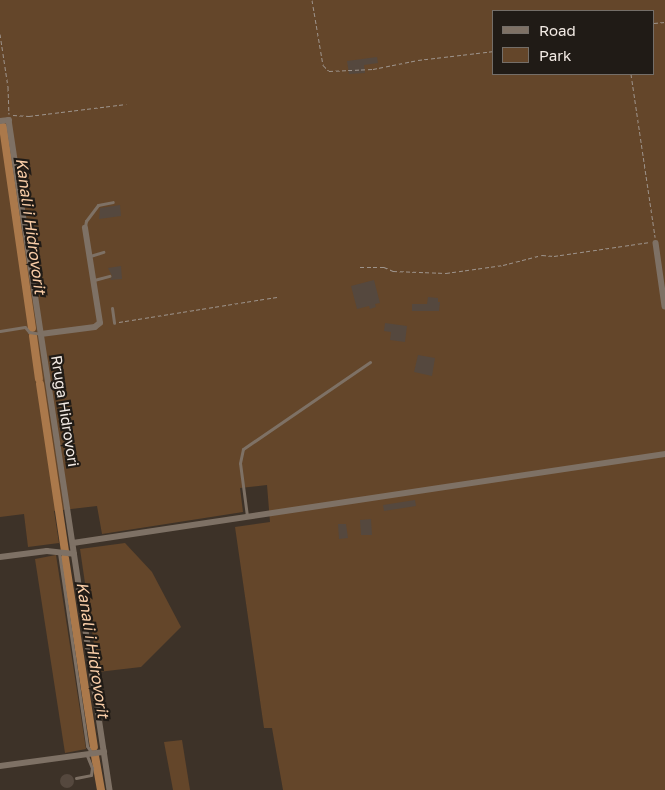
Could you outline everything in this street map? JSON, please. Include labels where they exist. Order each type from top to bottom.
[{"type":"street","points":[[0,121],[9,117]]},
{"type":"street","name":"Rruga Hidrovori","points":[[9,117],[110,790]]},
{"type":"street","points":[[41,334],[95,327],[100,323],[85,228]]},
{"type":"street","points":[[656,243],[665,306]]},
{"type":"street","points":[[73,543],[665,454]]},
{"type":"street","points":[[0,557],[47,551],[74,554]]},
{"type":"street","points":[[0,766],[104,752]]},
{"type":"lane","points":[[85,228],[86,221],[98,205],[113,202]]},
{"type":"lane","points":[[90,256],[102,252]]},
{"type":"lane","points":[[94,280],[109,276]]},
{"type":"lane","points":[[112,308],[114,323]]},
{"type":"lane","points":[[0,331],[25,327],[29,332],[41,334]]},
{"type":"lane","points":[[247,517],[240,463],[244,449],[370,362]]},
{"type":"lane","points":[[59,552],[88,753],[92,768],[91,775],[76,778]]},
{"type":"path","points":[[312,0],[323,65],[329,71],[373,68],[418,60],[492,51]]},
{"type":"path","points":[[0,34],[8,87],[9,117],[126,104]]},
{"type":"path","points":[[360,267],[384,267],[393,271],[446,273],[503,265],[542,255],[561,255],[640,243],[656,243],[631,75]]},
{"type":"path","points":[[114,323],[277,297]]},
{"type":"green space","points":[[0,0],[665,0],[665,790],[283,790],[272,728],[264,728],[235,527],[270,522],[267,485],[240,488],[243,512],[102,534],[97,506],[54,511],[59,543],[28,547],[24,514],[0,517]]},
{"type":"green space","points":[[125,543],[152,572],[181,627],[141,667],[98,672],[80,549]]},
{"type":"green space","points":[[56,555],[86,749],[65,753],[35,559]]},
{"type":"green space","points":[[182,740],[190,790],[173,790],[164,742]]},
{"type":"building","points":[[377,57],[378,63],[364,65],[365,73],[349,74],[347,61]]},
{"type":"building","points":[[120,205],[121,216],[99,219],[100,208]]},
{"type":"building","points":[[121,266],[122,279],[110,280],[112,276],[108,268]]},
{"type":"building","points":[[374,280],[380,303],[375,304],[376,307],[370,309],[369,306],[357,309],[351,286]]},
{"type":"building","points":[[428,297],[438,298],[438,302],[440,302],[439,311],[412,311],[412,304],[427,304]]},
{"type":"building","points":[[385,323],[407,326],[405,342],[390,340],[391,332],[384,331]]},
{"type":"building","points":[[418,355],[435,358],[432,376],[414,372]]},
{"type":"building","points":[[415,500],[416,506],[384,511],[383,505]]},
{"type":"building","points":[[371,519],[372,535],[361,535],[360,520]]},
{"type":"building","points":[[338,524],[346,524],[348,538],[339,539]]},
{"type":"building","points":[[67,774],[72,776],[74,781],[72,786],[67,788],[62,786],[60,781],[62,776]]},
{"type":"waterway","name":"Kanali i Hidrovorit","points":[[3,127],[32,328]]},
{"type":"waterway","name":"Kanali i Hidrovorit","points":[[33,336],[39,379]]},
{"type":"waterway","name":"Kanali i Hidrovorit","points":[[40,384],[65,551]]},
{"type":"waterway","name":"Kanali i Hidrovorit","points":[[65,558],[94,747]]},
{"type":"waterway","name":"Kanali i Hidrovorit","points":[[95,756],[101,790]]}]
